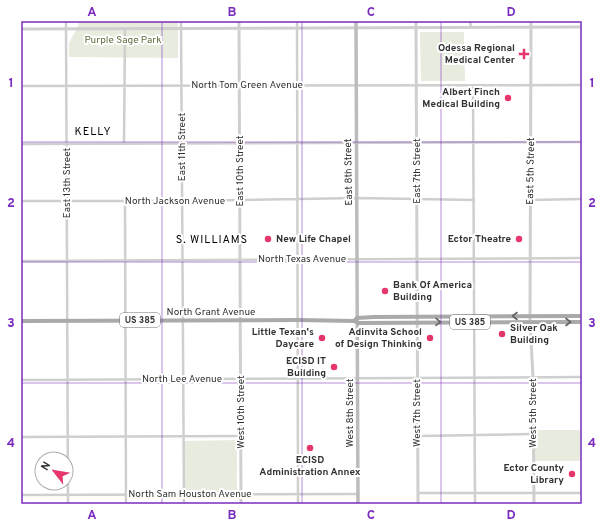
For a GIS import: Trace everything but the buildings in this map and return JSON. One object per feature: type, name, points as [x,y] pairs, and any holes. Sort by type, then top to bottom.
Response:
[{"type":"main road","name":"East 8th Street","points":[[356,21],[358,259],[356,320]]},
{"type":"main road","name":"North Grant Avenue","points":[[21,321],[356,320],[582,316]]},
{"type":"main road","name":"North Grant Avenue","points":[[416,319],[474,322],[582,322]]},
{"type":"main road","name":"West 8th Street","points":[[356,320],[358,378],[358,504]]},
{"type":"street","name":"East 13th Street","points":[[66,21],[68,504]]},
{"type":"street","name":"East 11th Street","points":[[182,21],[184,504]]},
{"type":"street","name":"East 10th Street","points":[[238,21],[240,320]]},
{"type":"street","points":[[297,21],[298,504]]},
{"type":"street","name":"East 7th Street","points":[[416,21],[416,319]]},
{"type":"street","points":[[470,21],[470,27]]},
{"type":"street","name":"East 5th Street","points":[[530,322],[531,21]]},
{"type":"street","points":[[21,29],[582,27]]},
{"type":"street","points":[[124,29],[124,144]]},
{"type":"street","points":[[473,85],[475,504]]},
{"type":"street","points":[[531,85],[582,85]]},
{"type":"street","name":"North Tom Green Avenue","points":[[21,86],[531,85]]},
{"type":"street","points":[[21,144],[582,142]]},
{"type":"street","name":"North Jackson Avenue","points":[[21,201],[298,200],[357,198],[474,200]]},
{"type":"street","points":[[530,200],[582,199]]},
{"type":"street","points":[[125,201],[126,504]]},
{"type":"street","name":"North Texas Avenue","points":[[21,261],[582,258]]},
{"type":"street","name":"West 7th Street","points":[[416,319],[418,504]]},
{"type":"street","name":"West 10th Street","points":[[240,320],[241,504]]},
{"type":"street","name":"West 5th Street","points":[[530,322],[533,377],[534,504]]},
{"type":"street","name":"North Lee Avenue","points":[[21,380],[582,377]]},
{"type":"street","points":[[418,436],[533,434]]},
{"type":"street","points":[[21,437],[241,436]]},
{"type":"street","points":[[418,493],[582,493]]},
{"type":"street","name":"North Sam Houston Avenue","points":[[21,495],[358,494]]},
{"type":"green space","name":"Purple Sage Park","points":[[79,21],[178,21],[178,58],[69,57],[69,43]]},
{"type":"green space","points":[[420,32],[464,32],[465,81],[421,81]]},
{"type":"green space","points":[[535,430],[582,430],[582,461],[535,461]]},
{"type":"green space","points":[[237,440],[237,492],[185,492],[184,441]]},
{"type":"place","name":"Odessa Regional Medical Center","points":[[524,54]]},
{"type":"place","name":"Albert Finch Medical Building","points":[[508,98]]},
{"type":"place","name":"New Life Chapel","points":[[268,239]]},
{"type":"place","name":"Ector Theatre","points":[[519,239]]},
{"type":"place","name":"Bank Of America Building","points":[[385,291]]},
{"type":"place","name":"Silver Oak Building","points":[[502,334]]},
{"type":"place","name":"Little Texan's Daycare","points":[[322,338]]},
{"type":"place","name":"Adinvita School of Design Thinking","points":[[430,338]]},
{"type":"place","name":"ECISD IT Building","points":[[334,367]]},
{"type":"place","name":"ECISD Administration Annex","points":[[310,448]]},
{"type":"place","name":"Ector County Library","points":[[572,474]]},
{"type":"district","name":"KELLY","points":[[93,132]]},
{"type":"district","name":"S. WILLIAMS","points":[[212,240]]}]
